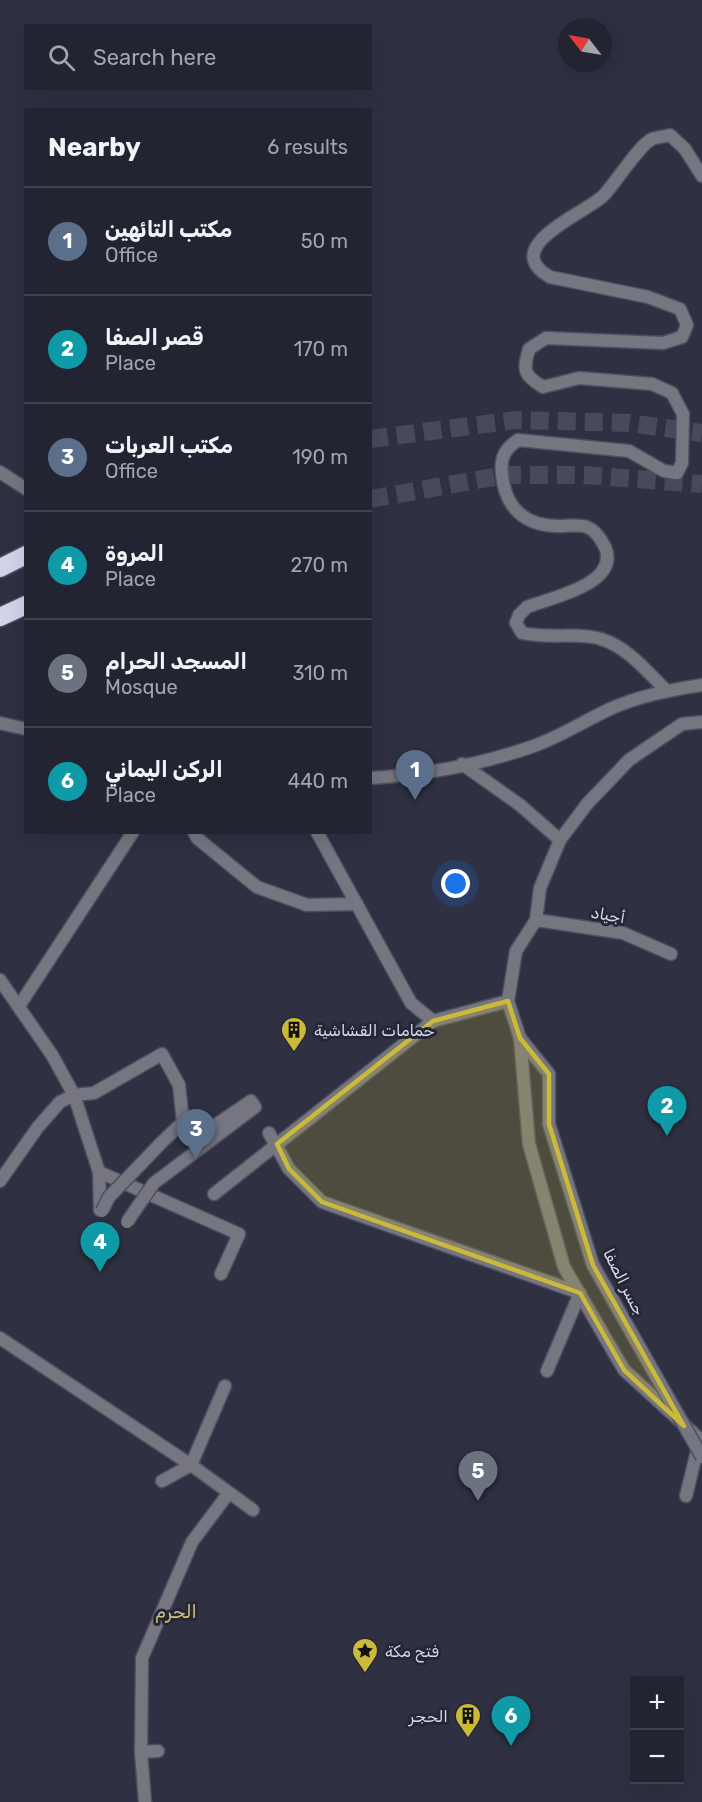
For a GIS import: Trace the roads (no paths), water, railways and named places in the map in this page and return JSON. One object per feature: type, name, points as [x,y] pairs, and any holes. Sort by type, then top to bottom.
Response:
[{"type":"highway","points":[[0,568],[24,556]]},
{"type":"highway","points":[[0,617],[24,606]]},
{"type":"street","points":[[667,691],[635,660],[614,644],[599,638],[538,637],[522,633],[516,623],[519,615],[527,607],[592,584],[604,568],[608,553],[601,538],[586,527],[544,526],[528,521],[516,510],[503,488],[501,462],[506,448],[518,440],[629,451],[664,471],[677,473],[682,463],[683,414],[672,393],[652,384],[579,378],[543,387],[530,379],[524,366],[529,349],[546,338],[663,343],[682,337],[687,325],[680,309],[648,297],[550,277],[542,272],[535,260],[537,246],[553,226],[601,197],[650,140],[670,135],[685,149],[702,176]]},
{"type":"street","points":[[0,472],[24,488]]},
{"type":"street","points":[[372,778],[462,765],[532,747],[612,708],[667,691],[702,685]]},
{"type":"street","points":[[686,1496],[700,1450],[624,1370],[564,1266],[528,1144],[519,1038],[508,1001],[516,951],[536,920],[540,888],[560,840],[586,804],[629,760],[682,724],[702,722]]},
{"type":"street","points":[[0,723],[24,729]]},
{"type":"street","points":[[462,765],[520,805],[560,840]]},
{"type":"street","points":[[19,1006],[132,834]]},
{"type":"street","points":[[195,834],[257,887],[307,905],[357,904]]},
{"type":"street","points":[[318,834],[411,1003],[433,1021]]},
{"type":"street","name":"أجياد","points":[[536,920],[623,933],[671,954]]},
{"type":"street","points":[[0,980],[19,1006],[74,1095],[99,1172],[101,1211],[110,1197],[183,1122]]},
{"type":"street","points":[[214,1194],[433,1021],[508,1001]]},
{"type":"street","name":"جسر الصفا","points":[[519,1038],[549,1074],[549,1124],[593,1265],[700,1450]]},
{"type":"street","points":[[0,1181],[38,1126],[60,1102],[74,1095],[94,1093],[162,1054],[179,1085],[183,1122],[194,1139],[251,1101],[255,1107],[154,1183],[127,1222]]},
{"type":"street","points":[[269,1133],[289,1169],[322,1202],[580,1293]]},
{"type":"street","points":[[99,1172],[239,1234],[221,1274]]},
{"type":"street","points":[[547,1371],[580,1293]]},
{"type":"street","points":[[0,1338],[191,1465],[253,1510]]},
{"type":"street","points":[[162,1481],[191,1465],[225,1386]]},
{"type":"street","points":[[144,1802],[141,1752],[142,1658],[192,1542],[228,1494]]},
{"type":"street","points":[[141,1752],[158,1751]]},
{"type":"tunnel","points":[[372,439],[516,420],[629,423],[702,433]]},
{"type":"tunnel","points":[[372,499],[505,475],[584,475],[702,484]]},
{"type":"place","name":"مكتب التائهين","points":[[415,800]]},
{"type":"place","name":"حمامات القشاشية","points":[[294,1053]]},
{"type":"place","name":"قصر الصفا","points":[[667,1136]]},
{"type":"place","name":"مكتب العربات","points":[[196,1159]]},
{"type":"place","name":"المروة","points":[[100,1272]]},
{"type":"place","name":"المسجد الحرام","points":[[478,1501]]},
{"type":"place","name":"فتح مكة","points":[[365,1674]]},
{"type":"place","name":"الحجر","points":[[468,1739]]},
{"type":"place","name":"الركن اليماني","points":[[511,1746]]},
{"type":"district","name":"الحرم","points":[[176,1612]]}]
